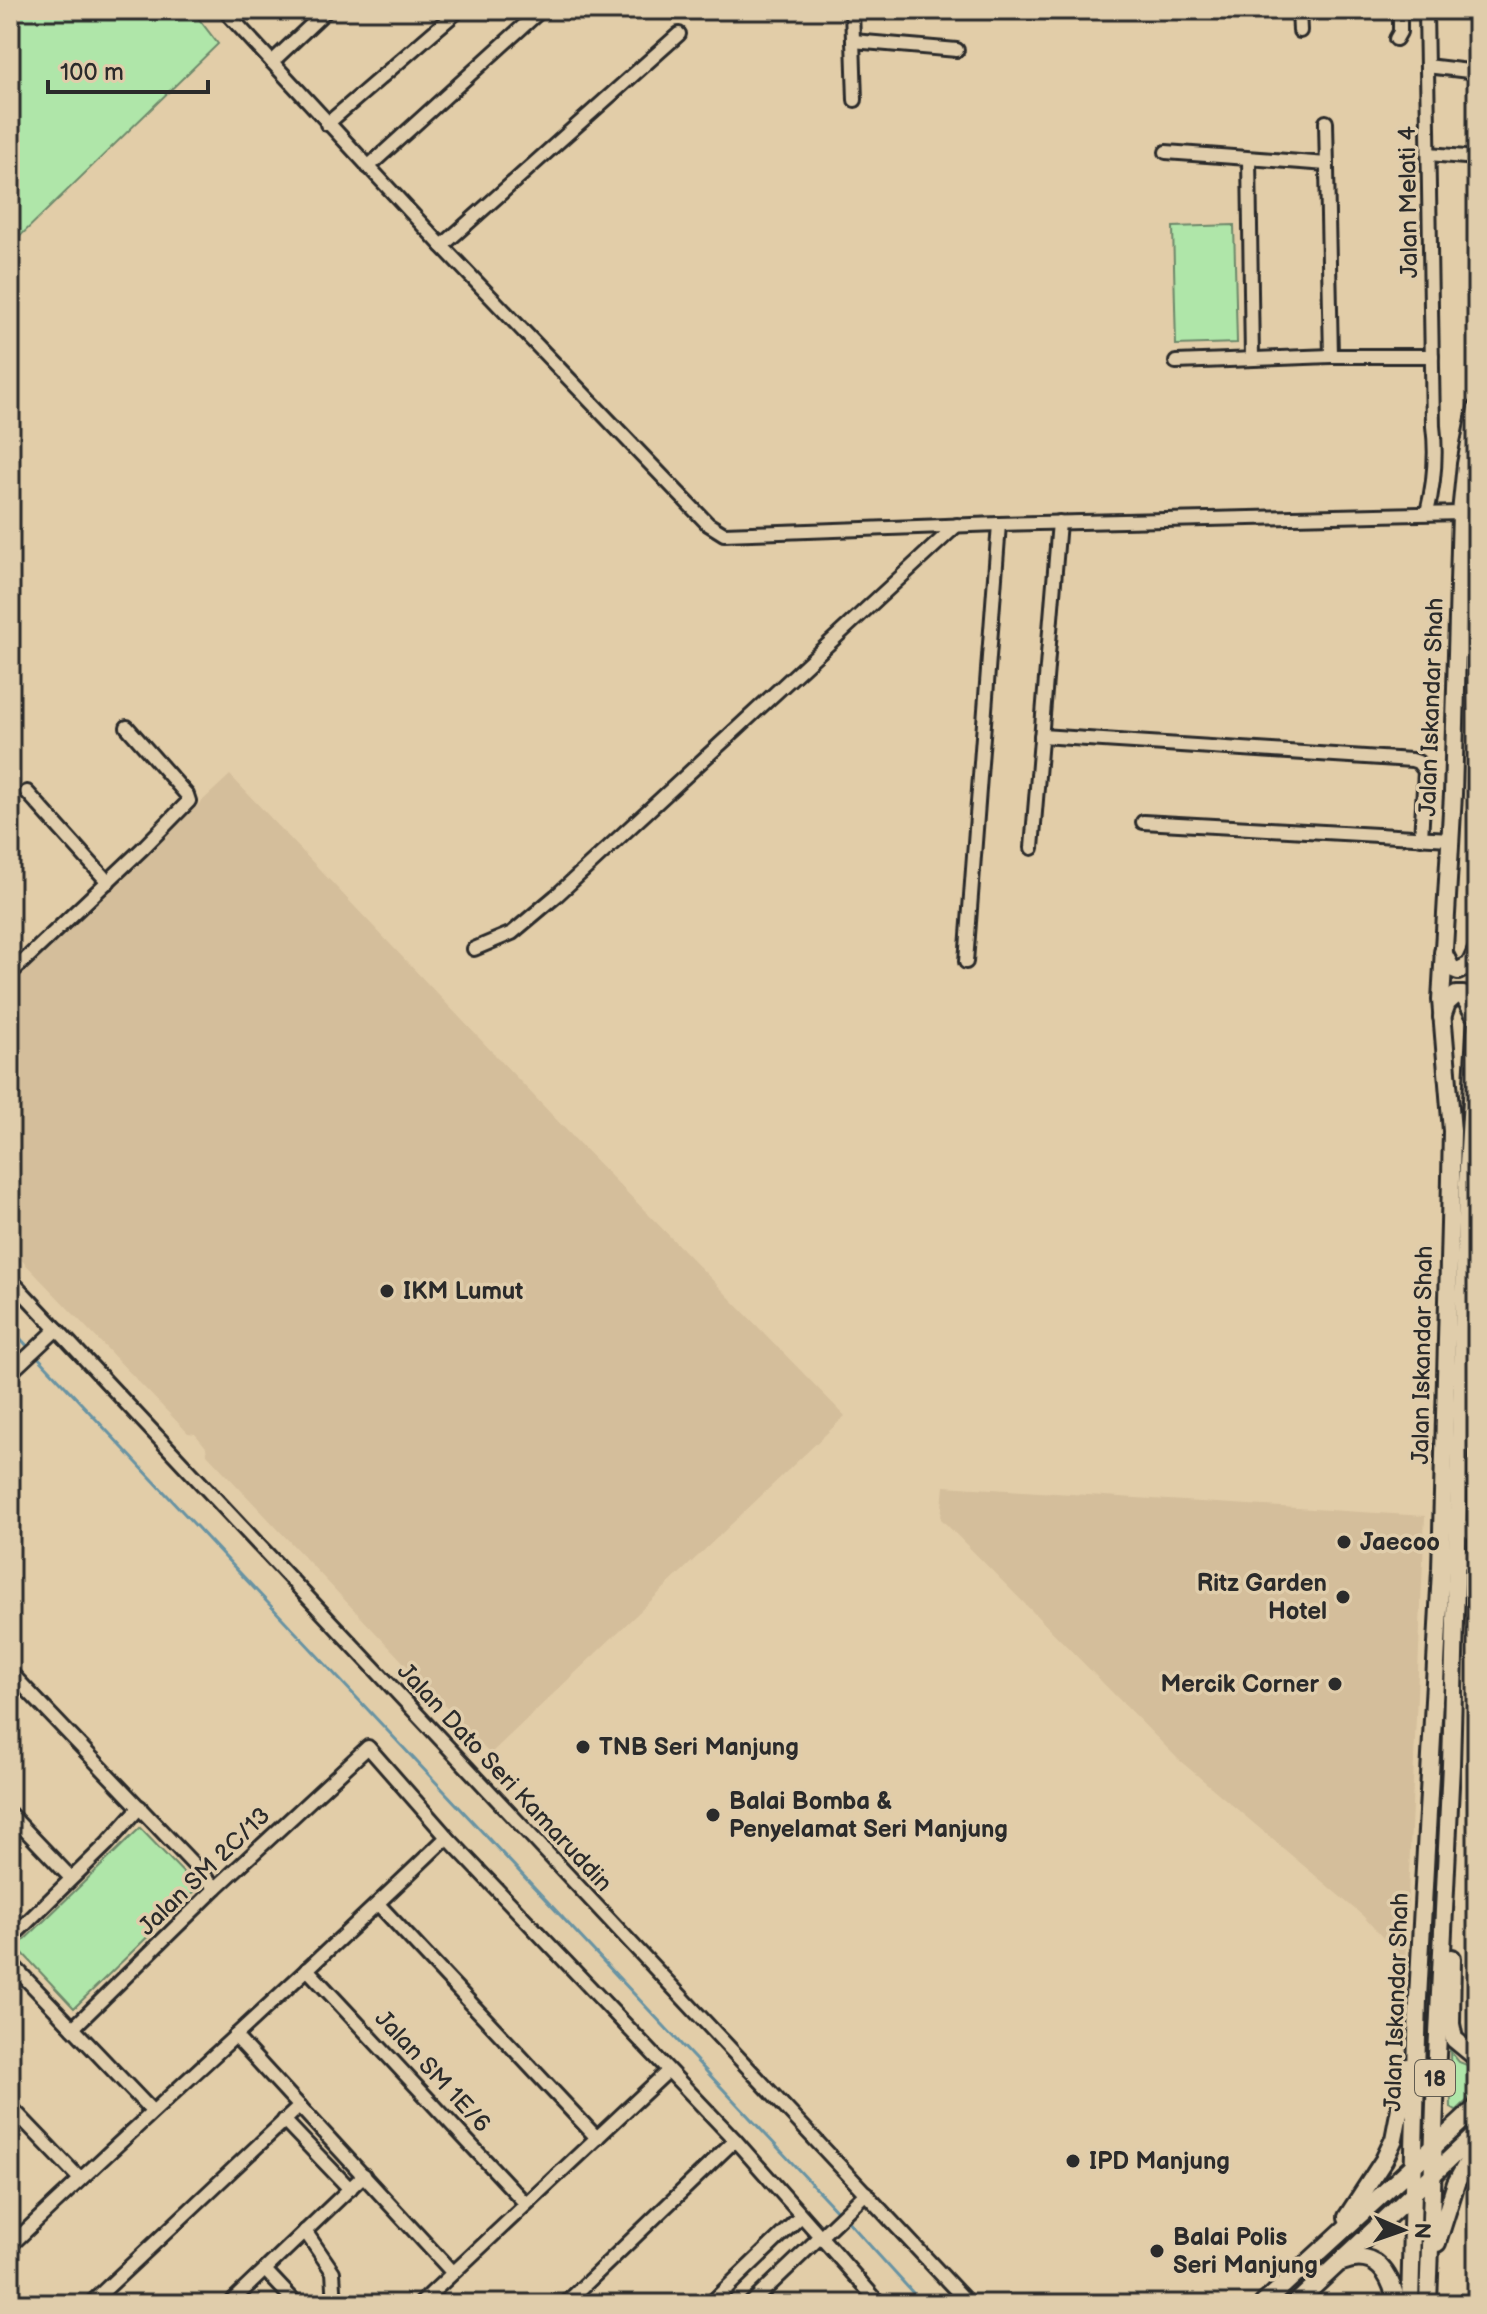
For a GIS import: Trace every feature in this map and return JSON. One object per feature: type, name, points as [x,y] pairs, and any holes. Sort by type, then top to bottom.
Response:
[{"type":"main road","name":"Jalan Iskandar Shah","points":[[1410,2304],[1418,1998],[1441,1585],[1452,1131],[1442,1018],[1443,952],[1461,513],[1466,464],[1477,408]]},
{"type":"main road","points":[[1443,952],[1451,968],[1458,971],[1470,965],[1477,950]]},
{"type":"main road","points":[[1442,1018],[1447,1003],[1456,995],[1463,995],[1477,1017]]},
{"type":"main road","name":"Jalan Iskandar Shah","points":[[1428,2304],[1472,1213],[1477,1017]]},
{"type":"main road","points":[[1446,1868],[1452,1957],[1451,2024],[1454,2039],[1477,2058]]},
{"type":"main road","points":[[1335,2235],[1377,2172],[1394,2139],[1401,2113],[1418,1998]]},
{"type":"main road","points":[[1263,2304],[1477,2107]]},
{"type":"main road","points":[[1295,2304],[1477,2133]]},
{"type":"main road","points":[[1429,2281],[1444,2214],[1456,2183],[1477,2145]]},
{"type":"main road","points":[[1337,2264],[1355,2257],[1377,2264],[1388,2278],[1397,2304]]},
{"type":"street","points":[[224,10],[442,246],[716,531],[724,534],[1059,522],[1461,513]]},
{"type":"street","points":[[272,62],[327,10]]},
{"type":"street","points":[[327,124],[459,10]]},
{"type":"street","points":[[368,167],[541,10]]},
{"type":"street","points":[[852,10],[855,100]]},
{"type":"street","points":[[1299,10],[1300,31]]},
{"type":"street","points":[[1400,10],[1398,36],[1427,34]]},
{"type":"street","name":"Jalan Melati 4","points":[[1426,10],[1435,474],[1427,513]]},
{"type":"street","points":[[442,246],[679,34]]},
{"type":"street","points":[[853,41],[957,50]]},
{"type":"street","points":[[1427,66],[1477,72]]},
{"type":"street","points":[[1326,122],[1331,356]]},
{"type":"street","points":[[1166,152],[1327,164]]},
{"type":"street","points":[[1429,154],[1477,158]]},
{"type":"street","points":[[1249,159],[1252,358]]},
{"type":"street","points":[[1176,362],[1432,356]]},
{"type":"street","points":[[1032,848],[1059,522]]},
{"type":"street","points":[[966,962],[999,524]]},
{"type":"street","points":[[474,949],[512,933],[556,896],[957,525]]},
{"type":"street","points":[[10,974],[187,806],[187,795],[127,727]]},
{"type":"street","points":[[1041,736],[1412,760],[1425,771],[1421,838]]},
{"type":"street","points":[[27,792],[108,882]]},
{"type":"street","points":[[1143,822],[1450,839]]},
{"type":"street","name":"Jalan Dato Seri Kamaruddin","points":[[10,1279],[969,2304]]},
{"type":"street","points":[[10,1373],[57,1329]]},
{"type":"street","points":[[1458,1523],[1477,1537]]},
{"type":"street","points":[[1457,1566],[1477,1549]]},
{"type":"street","points":[[10,1672],[216,1888]]},
{"type":"street","name":"Jalan SM 2C/13","points":[[73,2028],[216,1888],[368,1747],[447,1837]]},
{"type":"street","points":[[10,1939],[107,1844],[140,1807]]},
{"type":"street","points":[[10,1814],[71,1878]]},
{"type":"street","points":[[10,2246],[447,1837],[735,2140],[880,2304]]},
{"type":"street","points":[[378,1904],[597,2138]]},
{"type":"street","points":[[10,1962],[152,2111]]},
{"type":"street","name":"Jalan SM 1E/6","points":[[307,1969],[526,2204]]},
{"type":"street","points":[[235,2036],[452,2272]]},
{"type":"street","points":[[420,2304],[668,2071]]},
{"type":"street","points":[[90,2304],[300,2106]]},
{"type":"street","points":[[11,2109],[80,2179]]},
{"type":"street","points":[[284,2120],[350,2189]]},
{"type":"street","points":[[565,2304],[735,2140]]},
{"type":"street","points":[[229,2304],[364,2175]]},
{"type":"street","points":[[750,2304],[866,2193]]},
{"type":"street","points":[[710,2304],[801,2216]]},
{"type":"street","points":[[305,2231],[333,2272],[335,2304]]},
{"type":"street","points":[[265,2270],[297,2304]]},
{"type":"shaded area","name":"IKM Lumut","points":[[230,775],[570,1134],[845,1416],[490,1754],[207,1454],[206,1447],[195,1434],[188,1433],[10,1248],[10,980]]},
{"type":"shaded area","points":[[944,1486],[1425,1516],[1405,1962],[1363,1916],[1178,1759],[941,1519]]},
{"type":"shaded area","points":[[1477,1627],[1477,2036],[1467,2019]]},
{"type":"green space","points":[[10,10],[192,10],[218,44],[10,246]]},
{"type":"green space","points":[[1234,225],[1237,343],[1176,345],[1173,227]]},
{"type":"green space","points":[[140,1828],[198,1888],[74,2008],[17,1947]]},
{"type":"green space","points":[[1450,2051],[1459,2062],[1477,2069],[1477,2091],[1456,2111],[1451,2108]]},
{"type":"waterway","points":[[10,1327],[30,1349]]},
{"type":"waterway","points":[[35,1354],[839,2213]]},
{"type":"waterway","points":[[845,2218],[923,2304]]},
{"type":"place","name":"IKM Lumut","points":[[387,1291]]},
{"type":"place","name":"Jaecoo","points":[[1344,1542]]},
{"type":"place","name":"Ritz Garden Hotel","points":[[1343,1597]]},
{"type":"place","name":"Mercik Corner","points":[[1335,1684]]},
{"type":"place","name":"TNB Seri Manjung","points":[[583,1747]]},
{"type":"place","name":"Balai Bomba & Penyelamat Seri Manjung","points":[[713,1815]]},
{"type":"place","name":"IPD Manjung","points":[[1073,2161]]},
{"type":"place","name":"Balai Polis Seri Manjung","points":[[1157,2251]]}]
